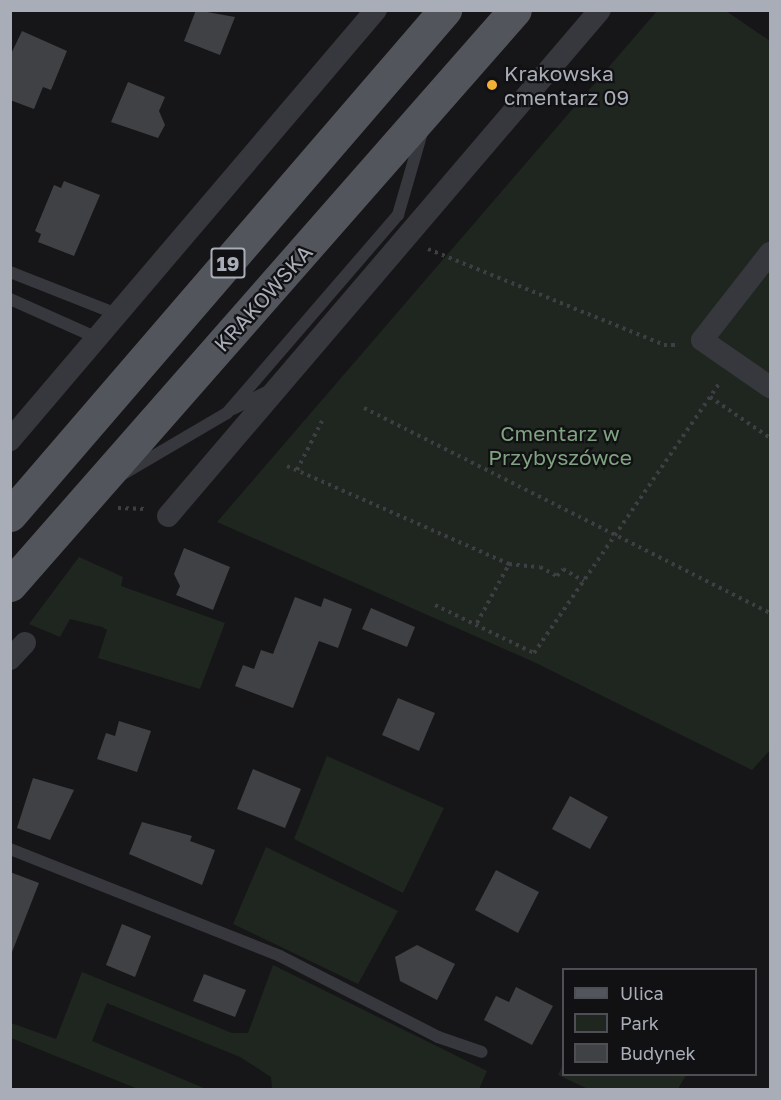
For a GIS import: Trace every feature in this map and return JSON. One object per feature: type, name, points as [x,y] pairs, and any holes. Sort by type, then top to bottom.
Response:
[{"type":"main road","name":"19","points":[[10,515],[445,10]]},
{"type":"main road","name":"KRAKOWSKA","points":[[10,585],[100,503],[430,108],[515,10]]},
{"type":"street","points":[[10,440],[376,10]]},
{"type":"street","points":[[168,516],[600,10]]},
{"type":"street","points":[[771,253],[702,340],[771,387]]},
{"type":"lane","points":[[227,413],[398,215],[430,108]]},
{"type":"lane","points":[[10,272],[118,315]]},
{"type":"lane","points":[[10,299],[97,338]]},
{"type":"lane","points":[[100,503],[227,413],[280,384]]},
{"type":"lane","points":[[10,849],[280,956],[438,1037],[482,1052]]},
{"type":"path","points":[[406,237],[664,345],[702,340]]},
{"type":"path","points":[[435,605],[477,623],[534,653],[733,361]]},
{"type":"path","points":[[710,397],[771,438]]},
{"type":"path","points":[[364,408],[771,613]]},
{"type":"path","points":[[297,470],[322,421]]},
{"type":"path","points":[[287,466],[509,564],[540,567],[557,576],[563,569],[584,581]]},
{"type":"path","points":[[100,503],[135,506],[168,516]]},
{"type":"path","points":[[477,623],[509,564]]},
{"type":"green space","name":"Cmentarz w Przybyszówce","points":[[657,11],[726,11],[770,41],[770,750],[752,770],[536,663],[217,522]]},
{"type":"green space","points":[[79,557],[123,577],[121,586],[225,623],[200,689],[98,658],[107,630],[102,627],[70,619],[60,637],[29,624]]},
{"type":"green space","points":[[327,756],[444,808],[403,893],[294,839]]},
{"type":"green space","points":[[266,847],[398,911],[358,984],[233,924]]},
{"type":"green space","points":[[273,965],[487,1071],[479,1089],[272,1089],[271,1077],[240,1057],[107,1003],[92,1041],[206,1089],[138,1089],[11,1038],[11,1023],[56,1039],[82,972],[232,1033],[248,1033]]},
{"type":"green space","points":[[562,1066],[562,1076],[685,1076],[678,1089],[588,1089],[558,1075]]},
{"type":"building","points":[[196,10],[235,17],[220,55],[184,41]]},
{"type":"building","points":[[22,31],[67,51],[51,90],[43,87],[34,109],[10,100],[10,56]]},
{"type":"building","points":[[128,82],[165,97],[159,111],[165,125],[158,138],[111,122]]},
{"type":"building","points":[[64,181],[100,195],[74,256],[38,242],[41,234],[35,231],[54,185],[61,188]]},
{"type":"building","points":[[184,548],[230,567],[213,610],[176,595],[180,586],[174,574]]},
{"type":"building","points":[[295,597],[321,607],[324,598],[352,609],[338,648],[319,641],[293,708],[235,686],[243,665],[254,669],[261,650],[273,654]]},
{"type":"building","points":[[371,608],[415,627],[407,647],[362,629]]},
{"type":"building","points":[[398,698],[435,713],[419,751],[382,735]]},
{"type":"building","points":[[119,721],[151,731],[137,772],[97,759],[106,733],[115,736]]},
{"type":"building","points":[[253,769],[301,789],[285,828],[237,809]]},
{"type":"building","points":[[33,778],[74,790],[50,840],[17,828]]},
{"type":"building","points":[[570,796],[608,817],[590,849],[552,829]]},
{"type":"building","points":[[142,822],[192,836],[190,841],[215,850],[202,885],[129,854]]},
{"type":"building","points":[[496,870],[539,892],[518,933],[475,910]]},
{"type":"building","points":[[10,872],[39,883],[12,952],[10,951]]},
{"type":"building","points":[[122,924],[151,936],[135,977],[106,965]]},
{"type":"building","points":[[417,945],[455,964],[437,1000],[400,981],[395,957]]},
{"type":"building","points":[[204,974],[246,990],[235,1017],[193,1001]]},
{"type":"building","points":[[516,987],[553,1006],[532,1045],[484,1020],[496,996],[509,1002]]},
{"type":"place","name":"Krakowska cmentarz 09","points":[[492,85]]}]
